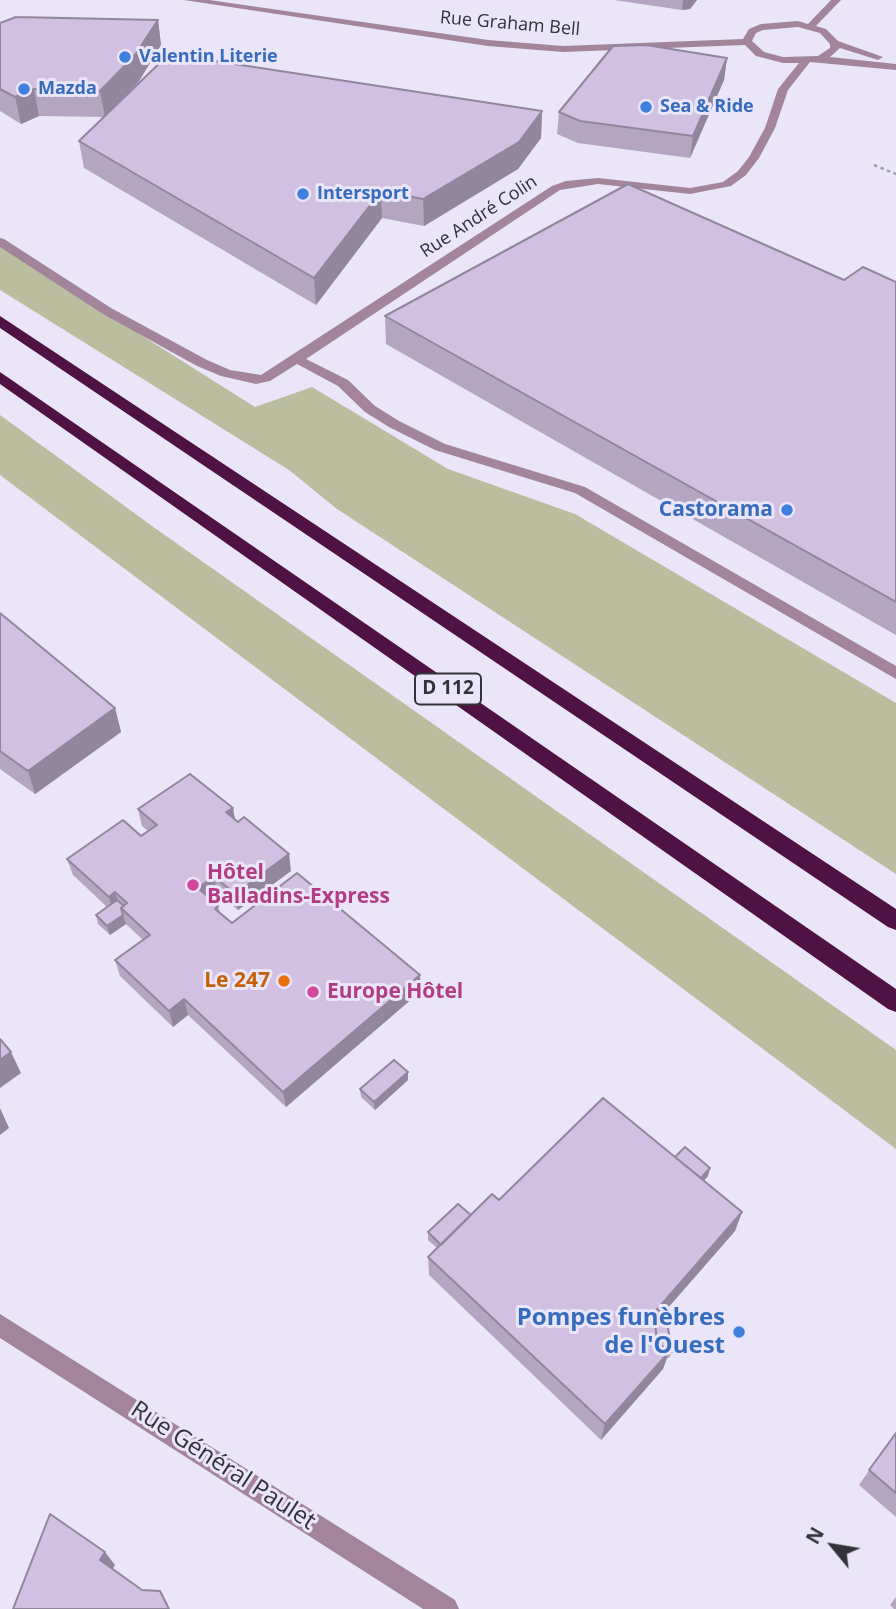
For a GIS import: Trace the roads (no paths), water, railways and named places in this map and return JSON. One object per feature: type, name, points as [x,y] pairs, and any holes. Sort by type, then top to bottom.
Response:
[{"type":"highway","name":"D 112","points":[[0,321],[896,921]]},
{"type":"highway","name":"D 112","points":[[0,377],[896,1002]]},
{"type":"street","name":"Rue Graham Bell","points":[[189,0],[488,43],[563,49],[747,42]]},
{"type":"street","points":[[810,27],[836,0]]},
{"type":"street","points":[[771,24],[810,27],[822,31],[835,43],[896,65],[820,59],[806,61],[778,73],[747,42],[752,31],[771,24]]},
{"type":"street","points":[[820,59],[835,49],[835,43]]},
{"type":"street","name":"Rue André Colin","points":[[0,242],[107,311],[202,363],[226,373],[256,380],[297,359],[556,188],[598,181],[690,191],[727,184],[742,173],[754,158],[769,128],[778,73],[806,61]]},
{"type":"street","points":[[297,359],[343,383],[370,409],[440,447],[580,490],[896,673]]},
{"type":"street","name":"Rue Général Paulet","points":[[0,1325],[446,1609]]},
{"type":"place","name":"Valentin Literie","points":[[125,57]]},
{"type":"place","name":"Mazda","points":[[24,89]]},
{"type":"place","name":"Sea & Ride","points":[[646,107]]},
{"type":"place","name":"Intersport","points":[[303,194]]},
{"type":"place","name":"Castorama","points":[[787,510]]},
{"type":"place","name":"Hôtel Balladins-Express","points":[[193,885]]},
{"type":"place","name":"Le 247","points":[[284,981]]},
{"type":"place","name":"Europe Hôtel","points":[[313,992]]},
{"type":"place","name":"Pompes funèbres de l'Ouest","points":[[739,1332]]}]
